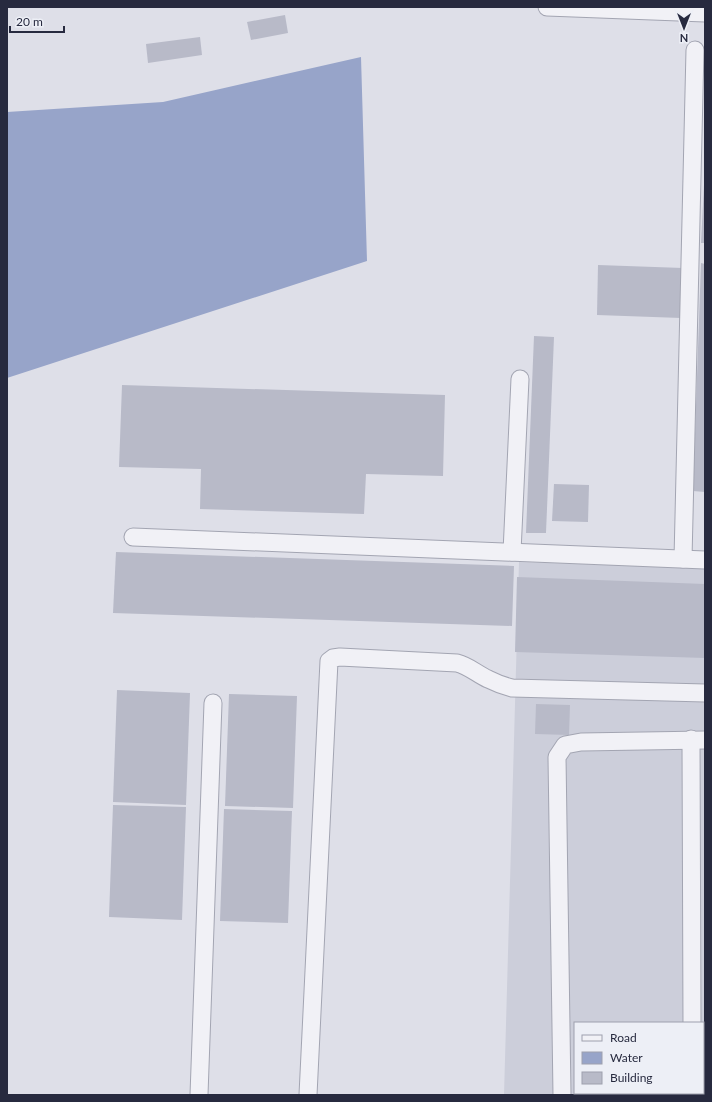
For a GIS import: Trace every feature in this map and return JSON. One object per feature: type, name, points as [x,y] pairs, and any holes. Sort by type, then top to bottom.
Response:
[{"type":"lane","points":[[547,7],[705,13]]},
{"type":"lane","points":[[683,559],[695,50]]},
{"type":"lane","points":[[512,552],[520,380]]},
{"type":"lane","points":[[133,537],[705,560]]},
{"type":"lane","points":[[308,1095],[329,661],[333,658],[340,657],[457,663],[466,666],[503,686],[512,688],[705,693]]},
{"type":"lane","points":[[199,1095],[213,703]]},
{"type":"lane","points":[[562,1095],[558,757],[565,745],[581,742],[698,740],[692,1022]]},
{"type":"shaded area","points":[[519,562],[705,568],[705,1095],[504,1095]]},
{"type":"water","points":[[361,57],[367,261],[7,378],[7,112],[163,102]]},
{"type":"building","points":[[285,15],[288,33],[251,40],[247,22]]},
{"type":"building","points":[[200,37],[202,55],[148,63],[146,44]]},
{"type":"building","points":[[704,185],[705,243],[701,243]]},
{"type":"building","points":[[701,263],[705,264],[705,492],[693,491]]},
{"type":"building","points":[[598,265],[683,268],[681,318],[597,315]]},
{"type":"building","points":[[534,336],[554,337],[546,533],[526,533]]},
{"type":"building","points":[[122,385],[445,395],[443,476],[366,474],[364,514],[200,509],[201,469],[119,467]]},
{"type":"building","points":[[554,484],[589,485],[588,522],[552,521]]},
{"type":"building","points":[[116,552],[514,566],[512,626],[113,613]]},
{"type":"building","points":[[517,577],[705,584],[705,658],[515,652]]},
{"type":"building","points":[[117,690],[190,693],[186,805],[113,802]]},
{"type":"building","points":[[229,694],[297,696],[293,808],[225,806]]},
{"type":"building","points":[[536,704],[570,705],[569,735],[535,734]]},
{"type":"building","points":[[113,805],[186,807],[182,920],[109,917]]},
{"type":"building","points":[[224,809],[292,811],[288,923],[220,921]]}]
